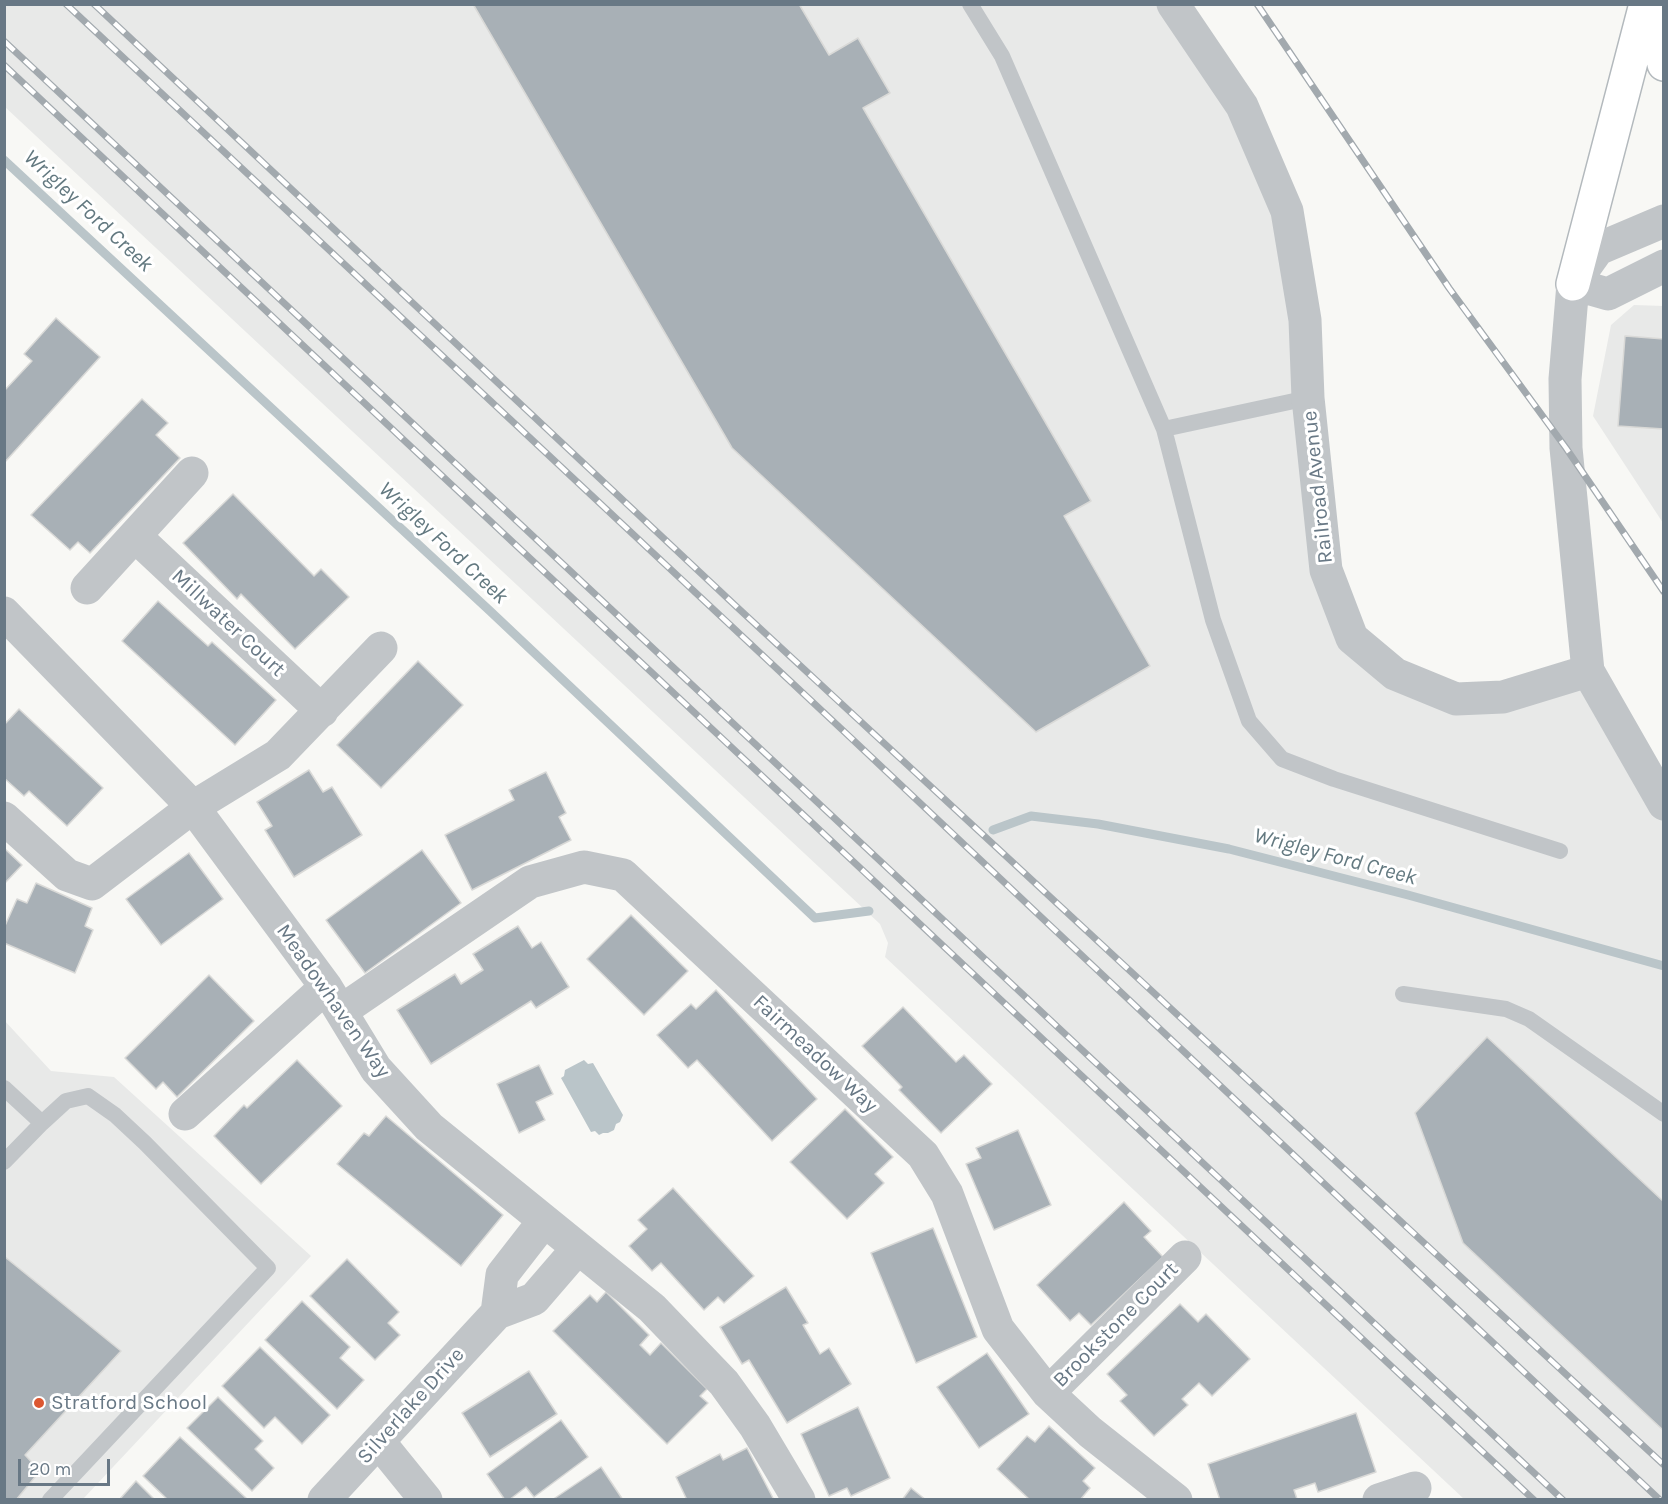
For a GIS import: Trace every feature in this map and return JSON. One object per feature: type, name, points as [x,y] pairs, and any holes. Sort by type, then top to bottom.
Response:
[{"type":"main road","points":[[1574,284],[1646,4]]},
{"type":"main road","points":[[1652,4],[1664,64]]},
{"type":"street","name":"Railroad Avenue","points":[[1173,4],[1242,106],[1287,211],[1305,320],[1308,398],[1326,570],[1352,638],[1395,674],[1456,699],[1503,697],[1588,671]]},
{"type":"street","points":[[1664,220],[1598,249],[1574,284],[1565,379],[1566,448],[1588,671],[1664,804]]},
{"type":"street","points":[[1574,284],[1608,294],[1664,266]]},
{"type":"street","points":[[87,588],[192,473]]},
{"type":"street","name":"Millwater Court","points":[[135,536],[322,711]]},
{"type":"street","name":"Meadowhaven Way","points":[[4,613],[193,807],[334,999],[376,1069],[429,1127],[652,1308],[724,1383],[755,1426],[799,1500]]},
{"type":"street","points":[[4,818],[67,875],[92,884],[193,807],[278,755],[381,648]]},
{"type":"street","name":"Fairmeadow Way","points":[[185,1114],[334,999],[530,882],[584,867],[623,875],[923,1155],[947,1194],[998,1329],[1048,1393],[1090,1432],[1176,1500]]},
{"type":"street","points":[[497,1313],[502,1275],[544,1221]]},
{"type":"street","name":"Silverlake Drive","points":[[324,1500],[497,1313],[534,1299],[578,1248]]},
{"type":"street","name":"Brookstone Court","points":[[1048,1393],[1185,1257]]},
{"type":"street","points":[[379,1442],[426,1500]]},
{"type":"street","points":[[1379,1500],[1416,1488]]},
{"type":"lane","points":[[970,4],[1002,56],[1164,429],[1213,620],[1249,722],[1282,759],[1560,851]]},
{"type":"lane","points":[[1164,429],[1308,398]]},
{"type":"lane","points":[[1403,994],[1506,1009],[1529,1019],[1664,1114]]},
{"type":"lane","points":[[4,1088],[42,1123]]},
{"type":"lane","points":[[4,1162],[66,1101],[88,1096],[146,1143],[268,1268],[51,1500]]},
{"type":"shaded area","points":[[4,5],[1171,5],[1287,211],[1352,638],[1456,699],[1588,671],[1663,804],[1663,1499],[1464,1499],[885,957],[888,943],[880,924],[5,107]]},
{"type":"shaded area","points":[[1634,305],[1664,306],[1663,523],[1593,416],[1611,325]]},
{"type":"shaded area","points":[[4,1020],[51,1071],[114,1077],[311,1256],[83,1499],[5,1499]]},
{"type":"shaded area","points":[[584,1060],[588,1064],[593,1063],[623,1115],[614,1130],[608,1133],[599,1135],[595,1131],[591,1132],[561,1078],[565,1070]]},
{"type":"building","points":[[473,4],[799,4],[829,55],[858,38],[890,93],[863,108],[1091,501],[1064,516],[1150,666],[1036,732],[732,448]]},
{"type":"building","points":[[56,318],[100,357],[4,463],[4,391],[32,361],[24,354]]},
{"type":"building","points":[[1625,336],[1664,339],[1664,429],[1618,426]]},
{"type":"building","points":[[142,399],[168,423],[156,435],[180,458],[90,553],[78,542],[70,550],[31,515]]},
{"type":"building","points":[[233,494],[314,576],[321,569],[349,597],[295,649],[241,594],[237,599],[183,543]]},
{"type":"building","points":[[158,601],[208,646],[212,642],[276,700],[235,745],[122,641]]},
{"type":"building","points":[[418,661],[463,705],[381,788],[337,745]]},
{"type":"building","points":[[19,709],[103,788],[67,826],[29,791],[24,796],[4,778],[4,725]]},
{"type":"building","points":[[309,770],[323,792],[332,787],[362,835],[294,877],[265,830],[272,826],[257,802]]},
{"type":"building","points":[[546,772],[566,813],[559,817],[571,840],[472,890],[445,835],[514,800],[509,790]]},
{"type":"building","points":[[4,848],[22,865],[4,884]]},
{"type":"building","points":[[422,850],[461,903],[365,973],[326,920]]},
{"type":"building","points":[[189,853],[223,899],[161,945],[126,899]]},
{"type":"building","points":[[36,883],[92,908],[85,926],[93,930],[75,973],[4,943],[4,928],[17,899],[27,903]]},
{"type":"building","points":[[631,915],[688,971],[644,1015],[587,959]]},
{"type":"building","points":[[518,926],[532,948],[541,942],[569,987],[536,1008],[531,1001],[431,1064],[397,1010],[455,974],[461,984],[483,970],[473,954]]},
{"type":"building","points":[[209,975],[254,1021],[177,1097],[163,1082],[156,1089],[125,1058]]},
{"type":"building","points":[[716,990],[817,1099],[772,1141],[697,1060],[688,1068],[657,1035],[691,1004],[696,1009]]},
{"type":"building","points":[[903,1007],[956,1062],[964,1055],[992,1084],[941,1133],[899,1090],[902,1087],[862,1046]]},
{"type":"building","points":[[1487,1037],[1664,1202],[1664,1431],[1463,1243],[1415,1113]]},
{"type":"building","points":[[297,1060],[342,1106],[261,1184],[214,1136],[244,1105],[247,1108]]},
{"type":"building","points":[[539,1065],[553,1094],[536,1102],[545,1120],[519,1133],[497,1084]]},
{"type":"building","points":[[845,1109],[893,1157],[875,1174],[884,1183],[847,1219],[790,1162]]},
{"type":"building","points":[[386,1116],[503,1215],[461,1266],[337,1164],[364,1133],[369,1136]]},
{"type":"building","points":[[1018,1130],[1051,1205],[994,1230],[966,1164],[981,1158],[976,1148]]},
{"type":"building","points":[[673,1188],[754,1276],[724,1303],[718,1297],[704,1310],[661,1263],[652,1271],[629,1246],[647,1229],[638,1220]]},
{"type":"building","points":[[1124,1202],[1151,1231],[1144,1237],[1163,1257],[1091,1325],[1079,1313],[1070,1321],[1037,1285]]},
{"type":"building","points":[[933,1228],[977,1337],[916,1363],[871,1253]]},
{"type":"building","name":"Stratford School","points":[[4,1257],[121,1351],[25,1455],[40,1471],[16,1500],[4,1500]]},
{"type":"building","points":[[347,1259],[399,1312],[388,1323],[400,1335],[375,1360],[310,1296]]},
{"type":"building","points":[[786,1287],[808,1323],[803,1325],[820,1354],[829,1348],[851,1384],[787,1423],[749,1360],[742,1364],[720,1327]]},
{"type":"building","points":[[606,1292],[649,1335],[640,1345],[650,1355],[661,1343],[707,1389],[700,1396],[708,1403],[667,1444],[553,1331],[590,1295],[597,1302]]},
{"type":"building","points":[[302,1301],[350,1347],[340,1358],[364,1380],[337,1409],[265,1340]]},
{"type":"building","points":[[1180,1304],[1198,1322],[1206,1314],[1250,1359],[1212,1396],[1199,1383],[1182,1399],[1188,1405],[1154,1436],[1120,1401],[1127,1395],[1107,1374]]},
{"type":"building","points":[[260,1347],[330,1415],[302,1444],[275,1417],[264,1428],[222,1386]]},
{"type":"building","points":[[987,1353],[1029,1414],[979,1448],[937,1387]]},
{"type":"building","points":[[529,1371],[557,1414],[490,1457],[462,1413]]},
{"type":"building","points":[[218,1397],[263,1441],[255,1449],[274,1468],[252,1491],[187,1428]]},
{"type":"building","points":[[858,1407],[890,1478],[851,1496],[847,1488],[829,1496],[801,1434]]},
{"type":"building","points":[[1356,1413],[1376,1472],[1318,1492],[1315,1483],[1294,1490],[1297,1499],[1294,1500],[1220,1500],[1208,1464]]},
{"type":"building","points":[[561,1420],[588,1457],[534,1497],[526,1487],[509,1500],[505,1500],[487,1474]]},
{"type":"building","points":[[1049,1426],[1095,1468],[1083,1481],[1090,1488],[1080,1500],[1030,1500],[997,1469],[1027,1436],[1035,1442]]},
{"type":"building","points":[[180,1437],[247,1499],[168,1500],[143,1476]]},
{"type":"building","points":[[747,1448],[774,1500],[687,1500],[676,1477],[720,1454],[723,1460]]},
{"type":"building","points":[[601,1467],[623,1500],[552,1500]]},
{"type":"building","points":[[136,1481],[155,1500],[119,1500]]},
{"type":"building","points":[[911,1488],[926,1500],[902,1500]]},
{"type":"waterway","name":"Wrigley Ford Creek","points":[[4,160],[490,611],[815,918],[869,911]]},
{"type":"waterway","name":"Wrigley Ford Creek","points":[[993,830],[1031,816],[1098,824],[1229,849],[1408,895],[1664,966]]},
{"type":"railway","points":[[66,4],[851,738],[1660,1500]]},
{"type":"railway","points":[[94,4],[739,609],[1664,1465]]},
{"type":"railway","points":[[1257,4],[1449,288],[1566,448],[1664,592]]},
{"type":"railway","points":[[4,41],[1563,1500]]},
{"type":"railway","points":[[4,65],[1534,1500]]},
{"type":"place","name":"Stratford School","points":[[39,1403]]}]
